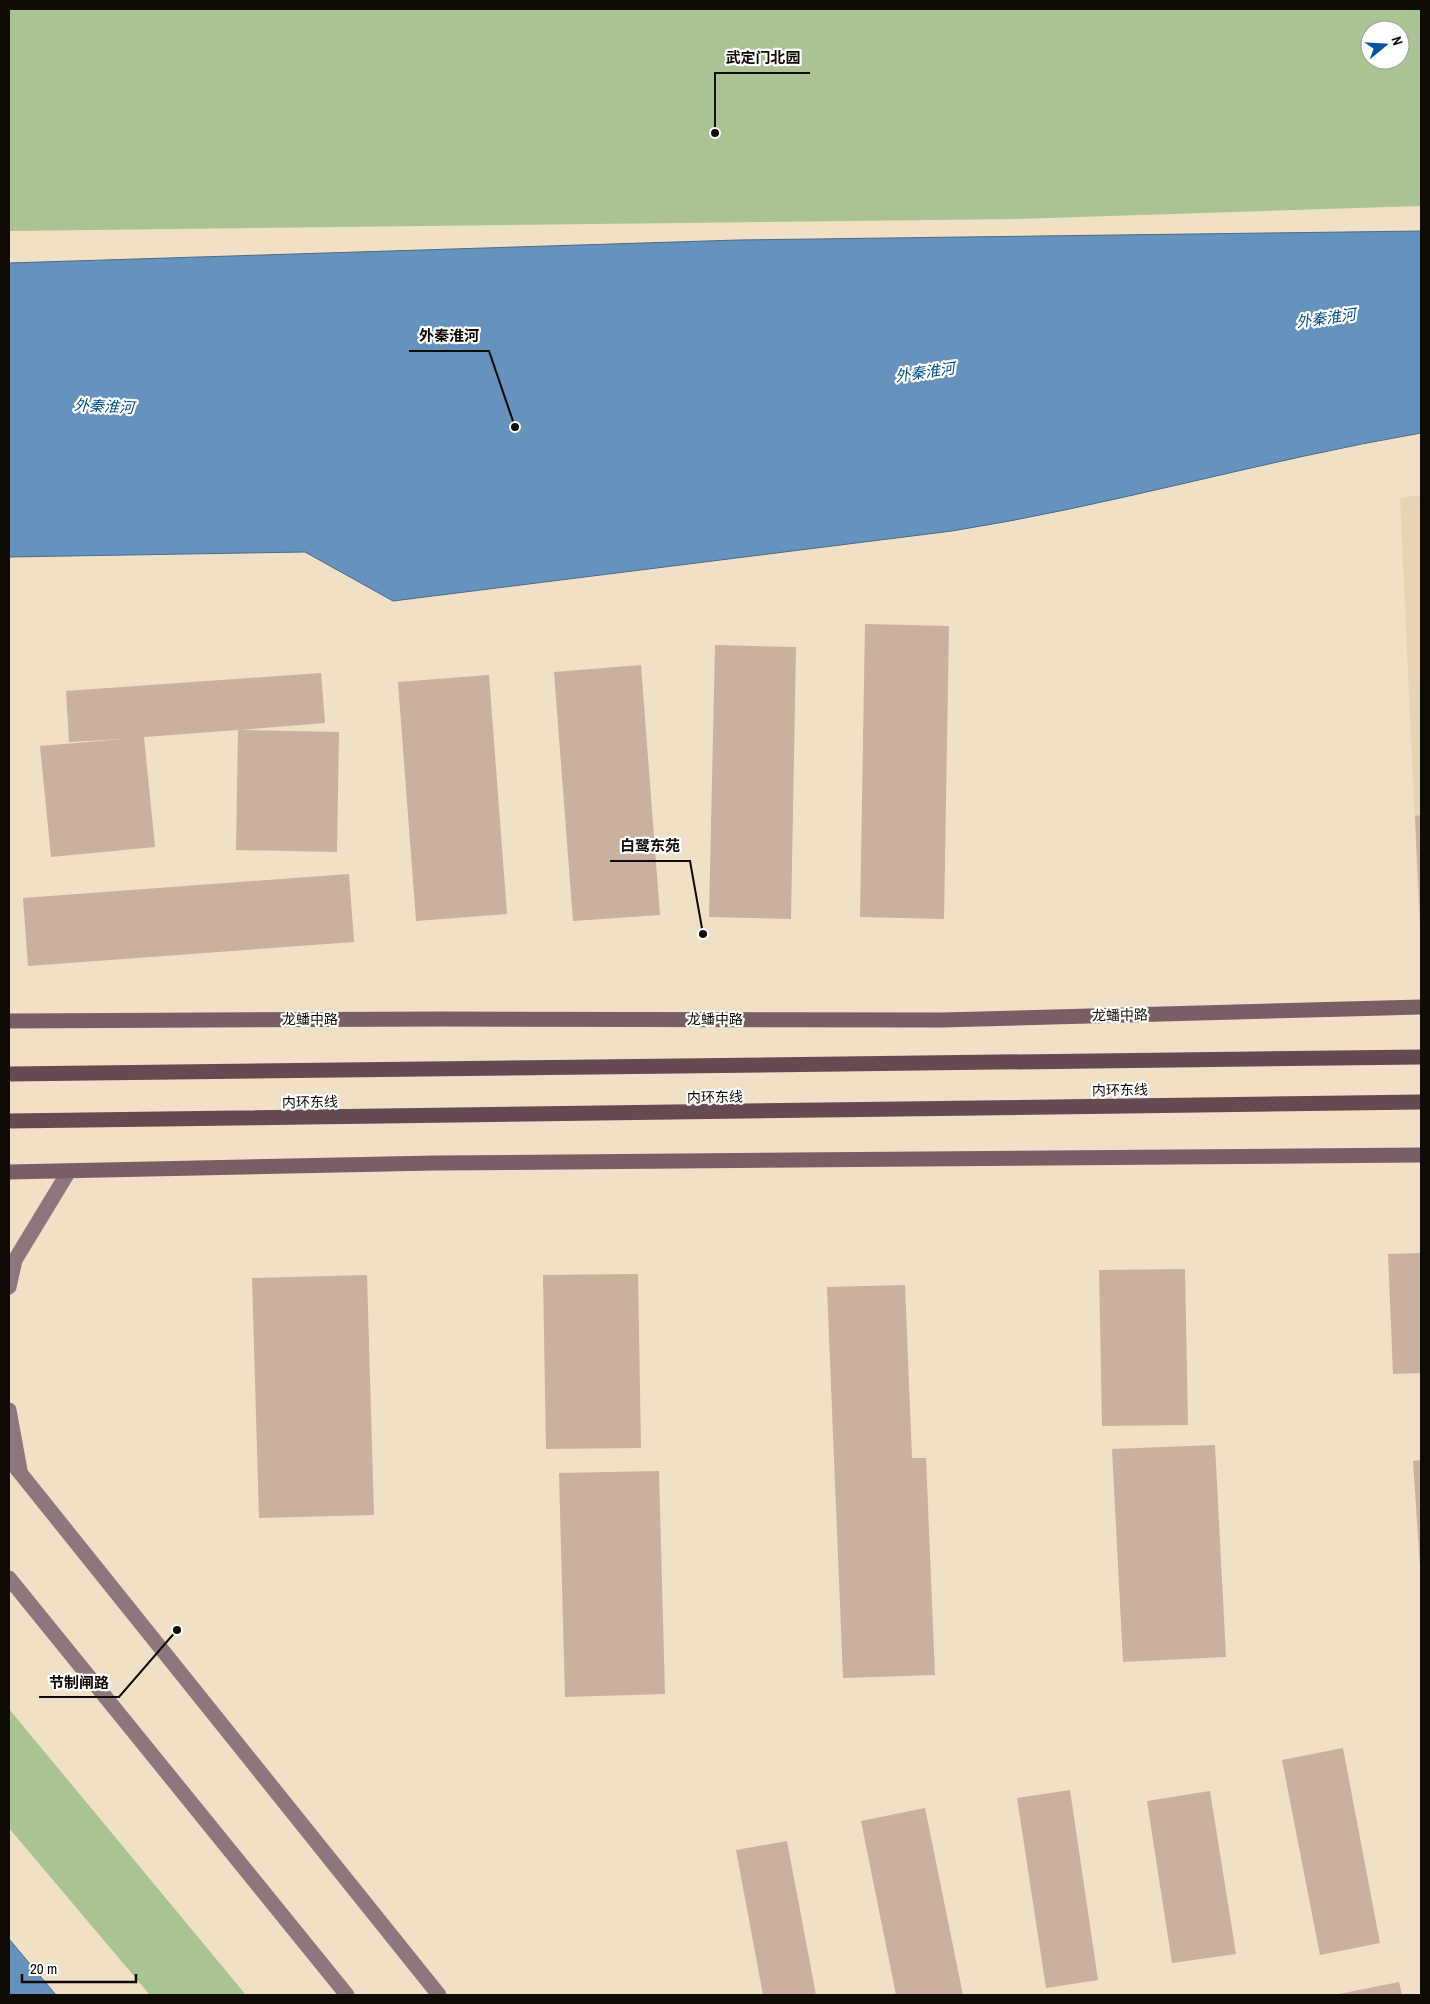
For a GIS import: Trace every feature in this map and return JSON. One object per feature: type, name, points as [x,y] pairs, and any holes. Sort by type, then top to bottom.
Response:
[{"type":"highway","points":[[9,1074],[1421,1057]]},
{"type":"highway","name":"内环东线","points":[[9,1121],[1421,1102]]},
{"type":"main road","name":"龙蟠中路","points":[[9,1021],[443,1018],[942,1020],[1421,1007]]},
{"type":"main road","points":[[9,1172],[455,1163],[1421,1155]]},
{"type":"main road","points":[[9,1287],[15,1260],[69,1172]]},
{"type":"main road","points":[[9,1410],[20,1472]]},
{"type":"main road","points":[[9,1459],[439,1995]]},
{"type":"main road","points":[[9,1578],[347,1995]]},
{"type":"shaded area","points":[[1421,495],[1421,935],[1420,936],[1400,498]]},
{"type":"green space","points":[[9,9],[1421,9],[1421,206],[1018,219],[9,231]]},
{"type":"green space","points":[[9,1709],[246,1995],[150,1995],[9,1828]]},
{"type":"water","points":[[1421,231],[1421,433],[1304,456],[1070,509],[952,531],[393,601],[305,552],[9,557],[9,263],[738,240]]},
{"type":"water","points":[[9,1939],[56,1995],[9,1995]]},
{"type":"building","points":[[865,624],[949,626],[944,919],[860,917]]},
{"type":"building","points":[[715,645],[796,647],[791,919],[709,917]]},
{"type":"building","points":[[641,665],[660,915],[573,921],[554,672]]},
{"type":"building","points":[[321,673],[325,723],[240,730],[339,732],[337,852],[236,850],[238,730],[144,737],[155,847],[51,857],[40,746],[123,739],[69,742],[66,691]]},
{"type":"building","points":[[489,675],[507,914],[416,921],[398,682]]},
{"type":"building","points":[[1421,815],[1421,919],[1420,919],[1415,816]]},
{"type":"building","points":[[349,874],[354,942],[28,966],[23,898]]},
{"type":"building","points":[[1421,1253],[1421,1373],[1393,1374],[1388,1254]]},
{"type":"building","points":[[1185,1269],[1188,1425],[1102,1426],[1099,1270]]},
{"type":"building","points":[[638,1274],[641,1448],[546,1449],[543,1275]]},
{"type":"building","points":[[367,1275],[374,1515],[259,1518],[252,1278]]},
{"type":"building","points":[[905,1285],[912,1458],[926,1458],[935,1675],[843,1678],[827,1287]]},
{"type":"building","points":[[1215,1445],[1226,1657],[1123,1662],[1112,1449]]},
{"type":"building","points":[[1421,1460],[1421,1567],[1420,1567],[1413,1461]]},
{"type":"building","points":[[659,1471],[665,1694],[565,1697],[559,1473]]},
{"type":"building","points":[[1343,1748],[1380,1943],[1320,1955],[1282,1760]]},
{"type":"building","points":[[1070,1790],[1098,1980],[1046,1988],[1017,1798]]},
{"type":"building","points":[[1210,1791],[1236,1954],[1172,1963],[1147,1801]]},
{"type":"building","points":[[925,1808],[963,1995],[896,1995],[861,1821]]},
{"type":"building","points":[[787,1841],[816,1995],[763,1995],[736,1850]]},
{"type":"building","points":[[1399,1982],[1402,1995],[1339,1995],[1339,1994]]},
{"type":"place","name":"武定门北园","points":[[715,133]]},
{"type":"place","name":"外秦淮河","points":[[515,427]]},
{"type":"place","name":"白鹭东苑","points":[[703,934]]},
{"type":"place","name":"节制闸路","points":[[177,1630]]}]
